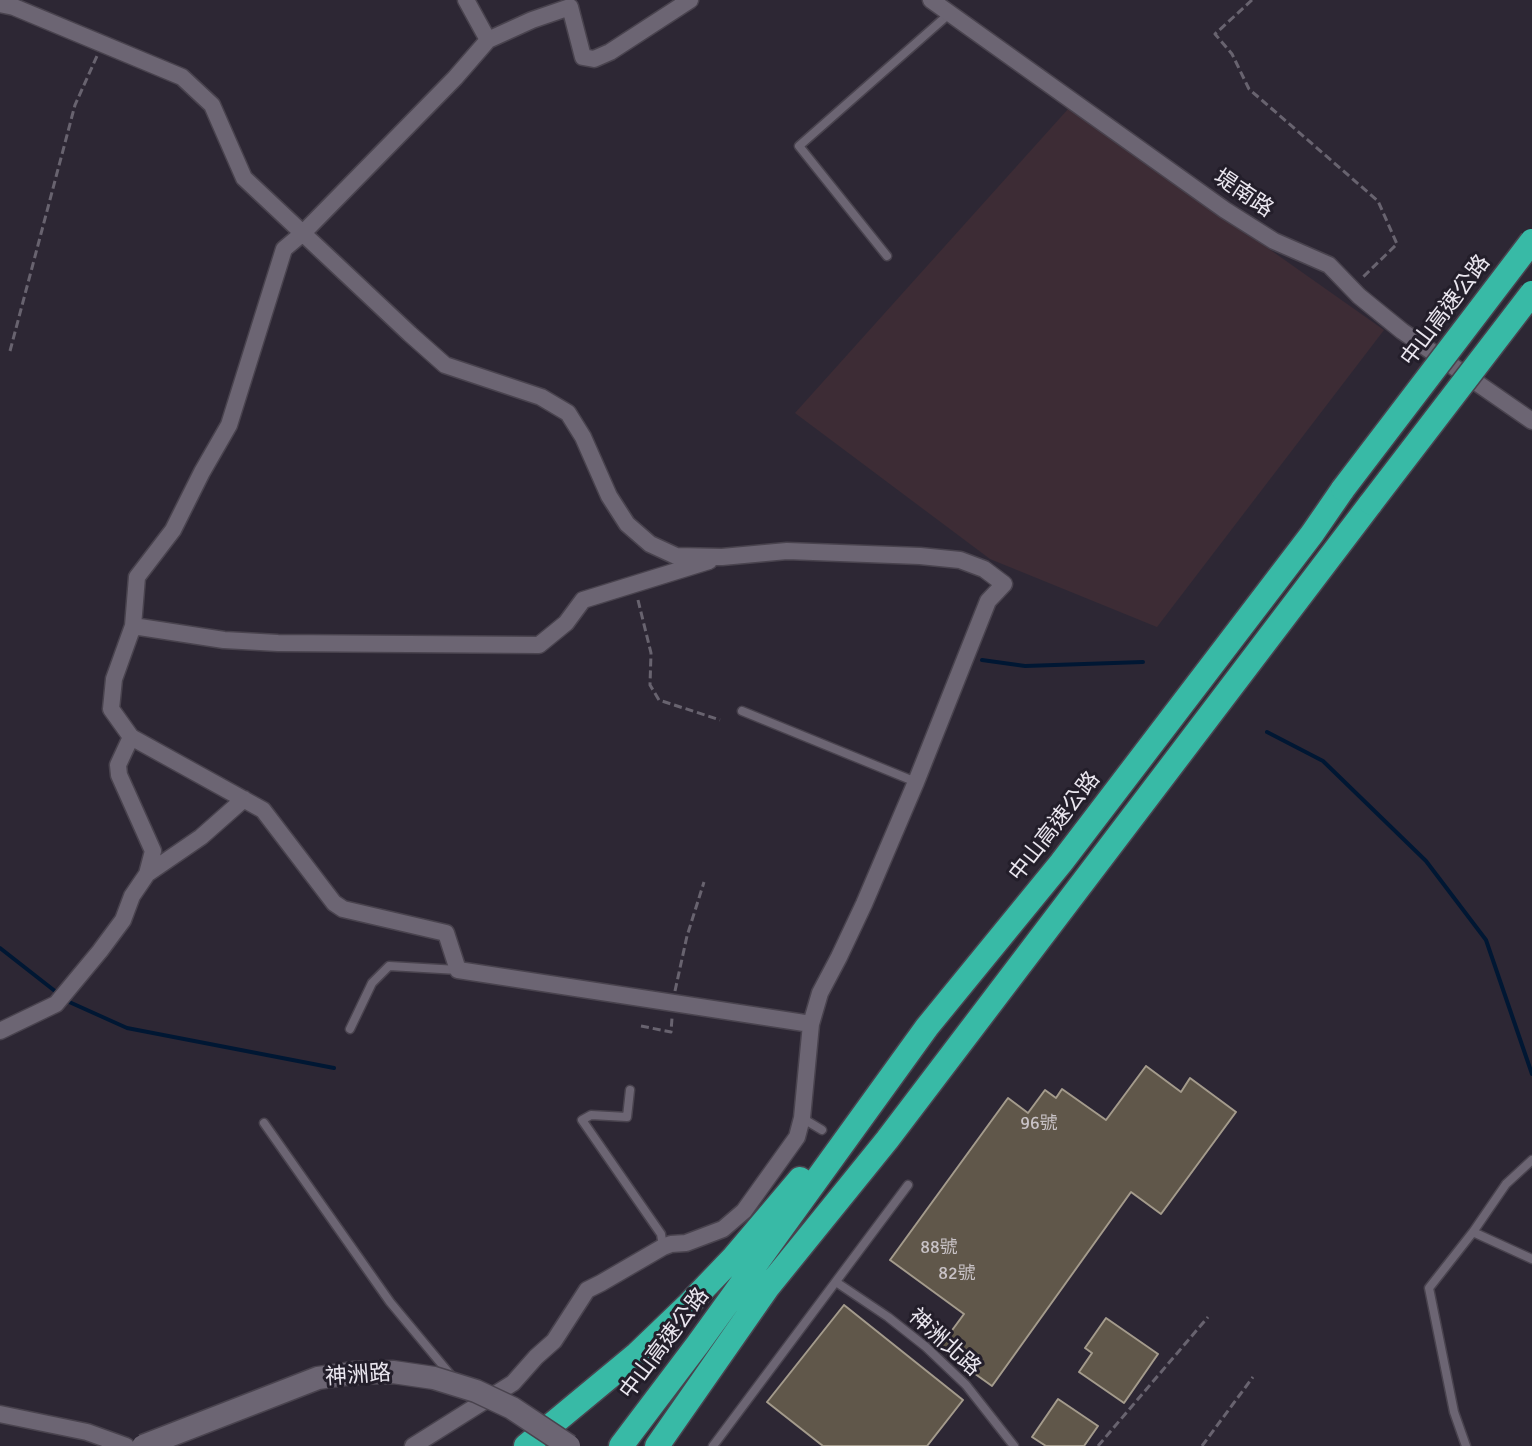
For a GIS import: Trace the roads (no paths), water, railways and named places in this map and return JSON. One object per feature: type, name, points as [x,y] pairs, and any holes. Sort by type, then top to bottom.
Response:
[{"type":"highway","name":"中山高速公路","points":[[621,1446],[927,1027],[1061,863],[1532,241]]},
{"type":"highway","points":[[657,1446],[768,1287],[887,1140],[1532,293]]},
{"type":"highway","points":[[526,1446],[637,1354],[734,1257],[927,1027]]},
{"type":"highway","points":[[675,1446],[768,1287]]},
{"type":"highway","points":[[514,1446],[579,1404]]},
{"type":"street","points":[[466,0],[488,40]]},
{"type":"street","points":[[690,0],[610,52],[594,59],[583,57],[570,7],[488,40],[455,78],[284,249],[229,425],[173,530],[137,577],[133,626],[114,679],[111,709],[131,737],[263,810],[334,903],[343,909],[446,933],[458,970],[811,1024]]},
{"type":"street","name":"堤南路","points":[[931,0],[1225,210],[1274,241],[1329,265],[1359,296],[1402,331],[1532,421]]},
{"type":"street","points":[[0,4],[14,7],[182,77],[212,105],[244,178],[445,365],[541,397],[568,413],[583,437],[609,496],[627,524],[650,544],[676,556],[722,557],[787,551],[960,560],[984,569],[1004,584],[988,601],[864,904],[820,993],[811,1024],[802,1118],[797,1137],[744,1211],[723,1229],[686,1243],[663,1247],[587,1290],[554,1341],[513,1383],[413,1446]]},
{"type":"street","points":[[133,626],[224,640],[278,643],[539,645],[566,623],[583,600],[722,557]]},
{"type":"street","points":[[0,1031],[56,1004],[123,920],[132,896],[147,874],[153,851],[119,775],[118,765],[131,737]]},
{"type":"street","points":[[147,874],[201,837],[244,799]]},
{"type":"street","name":"神洲路","points":[[143,1446],[318,1378],[393,1372],[434,1378],[476,1391],[512,1408],[569,1446]]},
{"type":"street","name":"神洲路","points":[[151,1446],[321,1392],[354,1385],[392,1385],[431,1390],[470,1401],[507,1419],[548,1446]]},
{"type":"street","points":[[0,1414],[87,1432],[126,1446]]},
{"type":"lane","points":[[887,256],[799,146],[949,14]]},
{"type":"lane","points":[[742,711],[916,782]]},
{"type":"lane","points":[[350,1029],[372,983],[389,966],[458,970]]},
{"type":"lane","points":[[630,1090],[627,1117],[591,1115],[582,1120],[661,1234],[663,1247]]},
{"type":"lane","points":[[802,1118],[822,1130]]},
{"type":"lane","points":[[264,1123],[390,1302],[476,1405]]},
{"type":"lane","points":[[1466,1446],[1454,1412],[1429,1288],[1506,1184],[1532,1160]]},
{"type":"lane","points":[[713,1446],[908,1185]]},
{"type":"lane","points":[[1473,1232],[1532,1259]]},
{"type":"lane","name":"神洲北路","points":[[836,1282],[926,1347],[966,1385],[1014,1446]]},
{"type":"waterway","points":[[982,660],[1025,666],[1143,662]]},
{"type":"waterway","points":[[1267,732],[1323,761],[1426,861],[1486,940],[1532,1074]]},
{"type":"waterway","points":[[0,948],[60,995]]},
{"type":"waterway","points":[[67,1001],[127,1028],[334,1068]]}]
